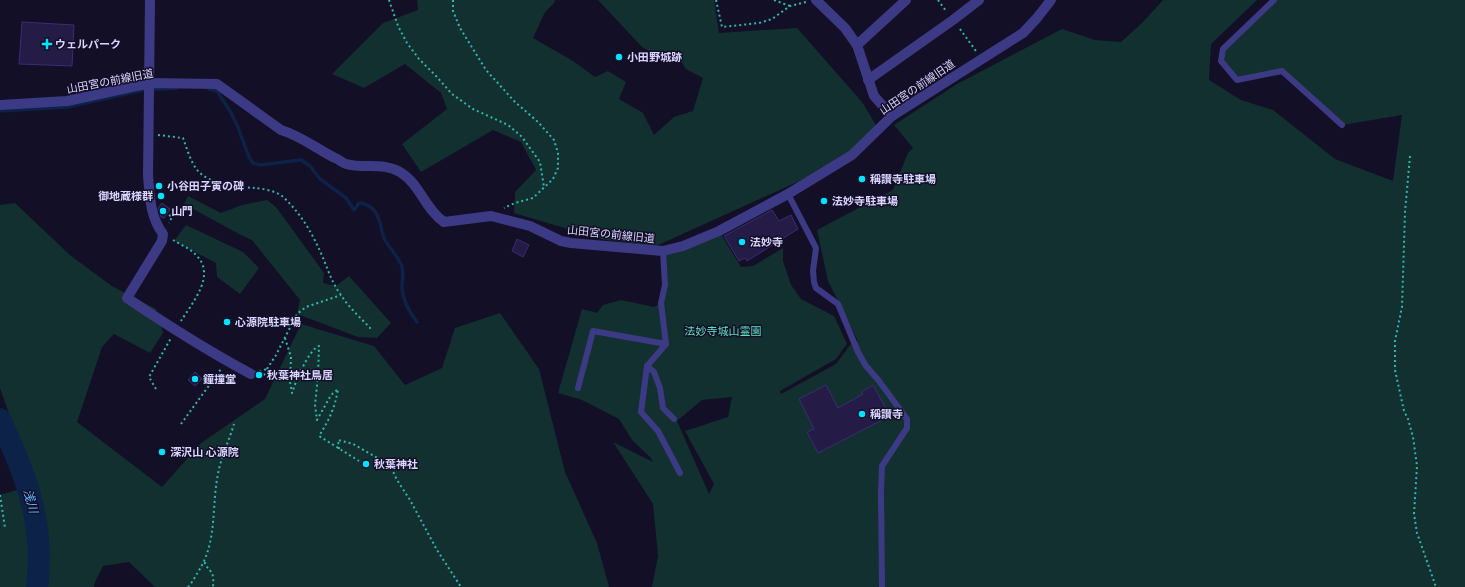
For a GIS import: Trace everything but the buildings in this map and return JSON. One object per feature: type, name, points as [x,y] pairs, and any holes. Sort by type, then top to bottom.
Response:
[{"type":"street","points":[[150,0],[148,176],[152,213],[158,228],[163,234],[162,241],[127,298],[175,330],[251,374]]},
{"type":"street","points":[[816,0],[845,28],[857,45],[874,96],[892,116]]},
{"type":"street","points":[[857,45],[906,0]]},
{"type":"street","points":[[868,80],[979,0]]},
{"type":"street","name":"山田宮の前線旧道","points":[[0,105],[67,102],[150,87],[217,84],[281,130],[293,133],[345,164],[386,167],[399,171],[412,181],[430,209],[444,222],[491,216],[530,226],[561,241],[663,251],[682,246],[719,231],[788,194],[852,155],[892,116],[1023,33],[1051,0]]},
{"type":"lane","points":[[1274,0],[1223,49],[1221,61],[1237,80],[1282,71],[1342,125]]},
{"type":"lane","points":[[788,194],[816,248],[813,271],[816,288],[838,304],[858,352],[866,366],[907,419],[907,428],[882,466],[882,587]]},
{"type":"lane","points":[[663,251],[665,286],[661,303],[666,344],[647,366],[641,412],[658,432],[680,473]]},
{"type":"lane","points":[[578,388],[593,331],[666,344]]},
{"type":"lane","points":[[647,366],[654,372],[660,388],[664,408],[674,419]]},
{"type":"path","points":[[389,0],[398,26],[407,43],[419,59],[452,94],[474,109],[508,125],[522,137],[540,162],[544,187]]},
{"type":"path","points":[[453,0],[453,11],[460,28],[486,70],[515,102],[538,122],[554,140],[558,153],[558,168],[553,179],[533,198],[515,203],[491,216]]},
{"type":"path","points":[[716,0],[722,27],[759,23],[772,19],[790,6],[811,0]]},
{"type":"path","points":[[774,0],[790,6]]},
{"type":"path","points":[[953,20],[972,45]]},
{"type":"path","points":[[149,133],[183,138],[192,162],[198,171],[208,179],[236,187],[262,189],[280,195],[294,208],[310,230],[320,250],[330,277],[340,295],[372,329]]},
{"type":"path","points":[[1410,156],[1402,307],[1395,341],[1395,370],[1404,411],[1413,436],[1417,466],[1414,514],[1417,533],[1436,587]]},
{"type":"path","points":[[156,389],[148,377],[203,284],[203,264],[197,255],[163,234]]},
{"type":"path","points":[[267,369],[297,314],[306,307],[340,295]]},
{"type":"path","points":[[285,338],[291,357],[290,382],[292,393],[294,385],[312,353],[316,347],[319,346],[315,405],[317,420],[331,395],[338,389],[335,405],[319,436],[339,450],[359,461]]},
{"type":"path","points":[[181,424],[227,361]]},
{"type":"path","points":[[188,587],[205,560],[214,524],[214,502],[218,474],[222,457],[234,424]]},
{"type":"path","points":[[339,450],[338,440],[353,444],[390,465],[396,480],[410,500],[437,550],[461,587]]},
{"type":"path","points":[[0,495],[5,528]]},
{"type":"path","points":[[205,560],[205,565],[212,572],[214,577],[213,587]]},
{"type":"green space","points":[[417,0],[555,0],[545,12],[533,38],[573,61],[595,77],[608,71],[626,82],[619,99],[643,113],[654,135],[674,117],[693,111],[703,78],[686,69],[678,56],[662,58],[642,47],[598,0],[714,0],[719,33],[797,28],[862,102],[876,125],[861,143],[828,168],[656,246],[605,240],[514,213],[515,192],[536,170],[521,142],[493,130],[421,172],[402,144],[447,109],[441,93],[405,64],[364,88],[332,74],[383,23],[418,10]]},
{"type":"green space","name":"法妙寺城山霊園","points":[[1163,0],[1257,0],[1211,44],[1209,80],[1241,100],[1273,110],[1335,159],[1393,181],[1402,115],[1342,125],[1282,71],[1237,80],[1221,61],[1223,49],[1274,0],[1465,0],[1465,587],[652,587],[658,556],[653,504],[613,442],[653,462],[650,457],[632,440],[619,419],[582,400],[558,393],[582,309],[597,313],[603,305],[621,300],[654,307],[661,303],[665,285],[663,251],[719,231],[741,267],[753,266],[783,248],[783,261],[791,285],[801,299],[834,316],[847,344],[836,359],[780,391],[781,394],[836,364],[850,345],[858,341],[828,281],[817,230],[893,190],[908,153],[913,148],[894,125],[957,84],[1062,29],[1095,40],[1121,42],[1142,23]],"holes":[[[732,397],[728,417],[685,431],[714,484],[709,494],[677,421],[702,400]]]},
{"type":"green space","points":[[188,196],[221,213],[242,205],[267,200],[276,207],[324,273],[323,283],[336,286],[349,276],[391,323],[377,338],[358,337],[297,314],[300,300],[252,240],[184,204]]},
{"type":"green space","points":[[15,203],[71,256],[112,286],[156,309],[163,333],[150,353],[114,334],[102,347],[77,422],[162,487],[201,443],[265,399],[301,324],[374,346],[405,385],[442,368],[455,328],[500,313],[539,369],[565,472],[597,543],[609,587],[155,587],[129,562],[103,566],[94,587],[0,587],[0,495],[17,490],[32,480],[0,388],[0,205]]},
{"type":"green space","points":[[186,225],[243,252],[259,268],[240,294],[217,277],[216,263],[174,241]]},
{"type":"waterway","points":[[0,111],[67,107],[143,90],[177,88]]},
{"type":"waterway","points":[[209,89],[217,91],[230,111],[249,157],[253,163],[260,165],[301,160],[310,166],[320,179],[346,198],[354,210],[359,203],[362,203],[369,206],[377,214],[385,240],[401,263],[403,272],[402,288],[405,302],[417,322]]},
{"type":"waterway","name":"浅川","points":[[0,419],[18,461],[36,520],[39,563],[37,587]]},
{"type":"place","name":"ウェルパーク","points":[[47,44]]},
{"type":"place","name":"小田野城跡","points":[[619,57]]},
{"type":"place","name":"稱讃寺駐車場","points":[[862,179]]},
{"type":"place","name":"小谷田子寅の碑","points":[[159,186]]},
{"type":"place","name":"御地蔵様群","points":[[161,196]]},
{"type":"place","name":"法妙寺駐車場","points":[[824,201]]},
{"type":"place","name":"山門","points":[[163,211]]},
{"type":"place","name":"法妙寺","points":[[742,242]]},
{"type":"place","name":"心源院駐車場","points":[[227,322]]},
{"type":"place","name":"秋葉神社鳥居","points":[[259,375]]},
{"type":"place","name":"鐘撞堂","points":[[195,379]]},
{"type":"place","name":"稱讃寺","points":[[862,414]]},
{"type":"place","name":"深沢山 心源院","points":[[162,452]]},
{"type":"place","name":"秋葉神社","points":[[366,464]]}]
